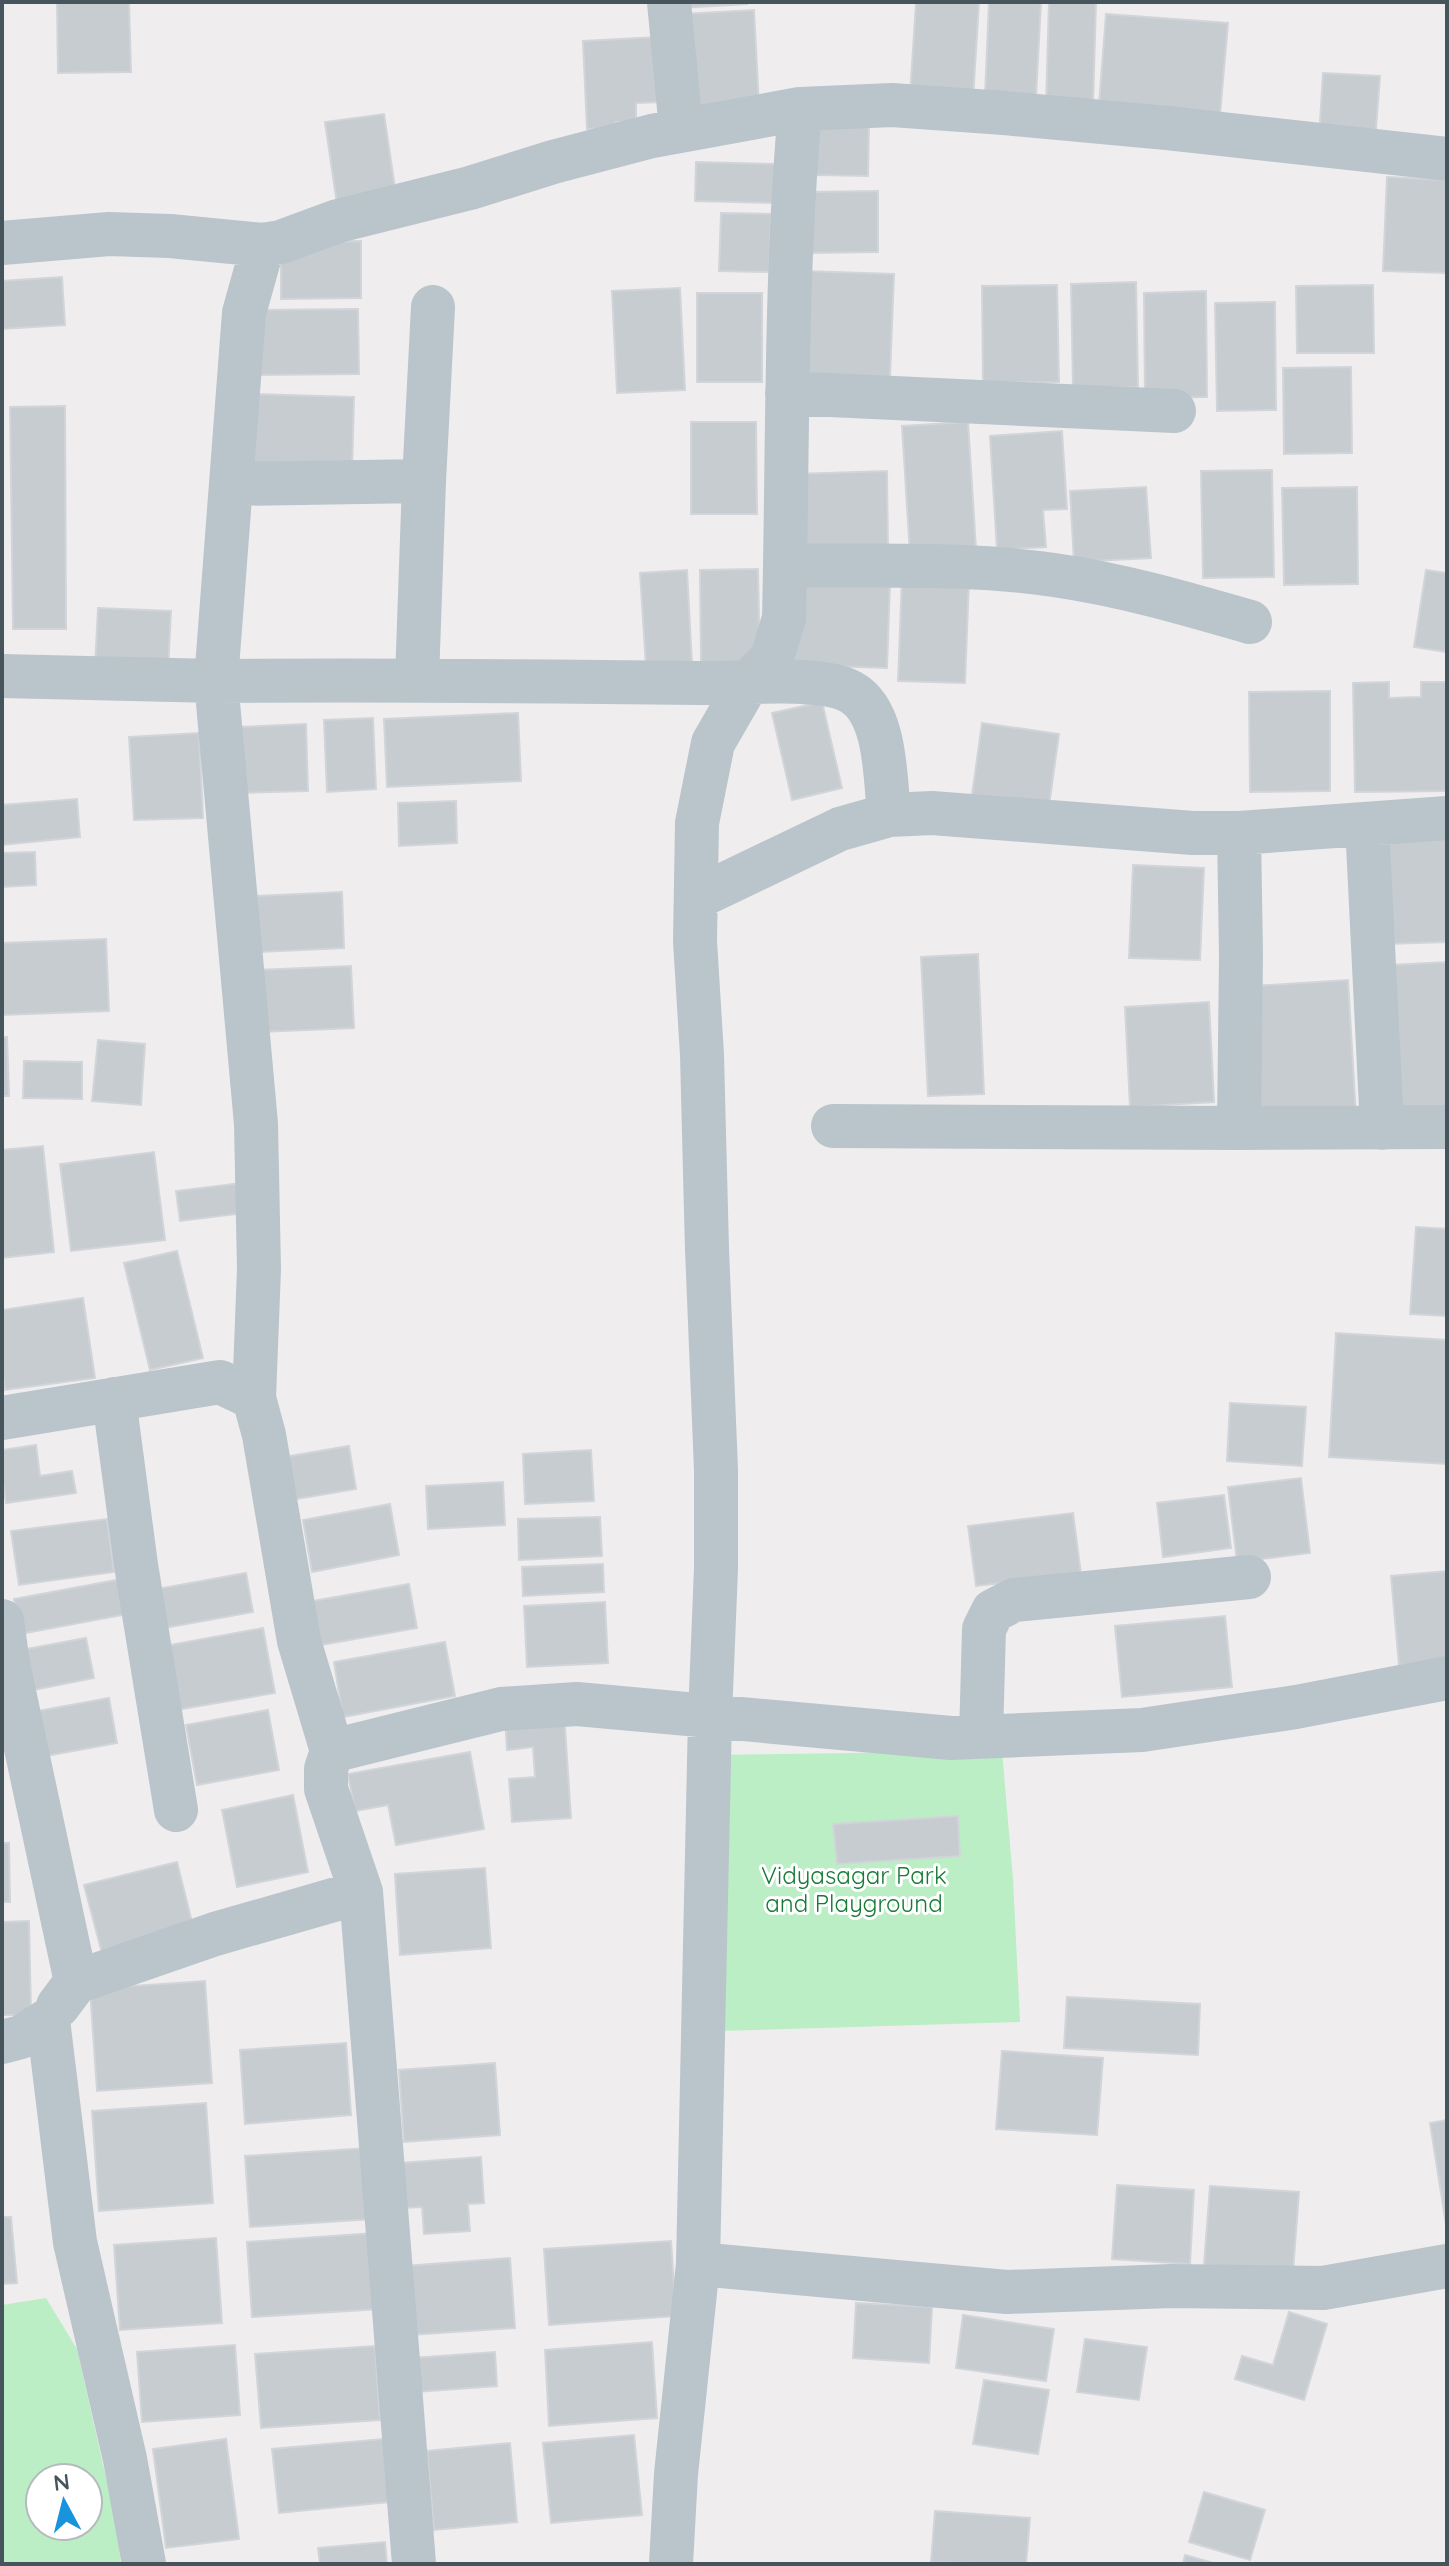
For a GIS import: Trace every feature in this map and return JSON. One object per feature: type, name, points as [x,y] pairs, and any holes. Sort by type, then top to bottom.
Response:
[{"type":"street","points":[[669,2],[681,130]]},
{"type":"street","points":[[2,243],[109,234],[263,245],[281,242],[338,221],[470,188],[652,136],[800,109],[892,105],[1004,113],[1447,159]]},
{"type":"street","points":[[671,2564],[676,2474],[698,2264],[716,1568],[716,1470],[702,1055],[695,941],[697,823],[713,743],[747,684],[772,658],[784,618],[792,197],[800,109]]},
{"type":"street","points":[[263,245],[244,313],[216,681],[256,1124],[259,1269],[254,1398],[264,1435],[299,1641],[332,1751],[326,1769],[326,1789],[361,1892],[414,2564]]},
{"type":"street","points":[[417,680],[433,307]]},
{"type":"street","points":[[787,393],[1174,411]]},
{"type":"street","points":[[231,484],[424,481]]},
{"type":"street","points":[[785,565],[986,568],[1053,575],[1145,591],[1250,622]]},
{"type":"street","points":[[2,676],[216,681],[822,682],[852,692],[872,712],[881,742],[889,815]]},
{"type":"street","points":[[696,898],[840,829],[889,815],[932,813],[1193,833],[1239,833],[1447,818]]},
{"type":"street","points":[[1367,824],[1382,1128]]},
{"type":"street","points":[[1239,833],[1239,1128]]},
{"type":"street","points":[[833,1126],[1447,1127]]},
{"type":"street","points":[[2,1418],[220,1382],[254,1398]]},
{"type":"street","points":[[114,1399],[136,1565],[176,1810]]},
{"type":"street","points":[[981,1737],[984,1629],[993,1611],[1014,1600],[1249,1577]]},
{"type":"street","points":[[2,1621],[8,1664],[76,1982]]},
{"type":"street","points":[[332,1751],[501,1709],[577,1704],[951,1738],[1142,1730],[1296,1707],[1447,1678]]},
{"type":"street","points":[[2,2042],[21,2037],[48,2020],[76,1982],[215,1934],[361,1892]]},
{"type":"street","points":[[48,2020],[75,2242],[125,2459],[144,2564]]},
{"type":"street","points":[[698,2264],[1007,2292],[1171,2286],[1323,2288],[1447,2266]]},
{"type":"green space","name":"Vidyasagar Park and Playground","points":[[1002,1751],[1013,1879],[1020,2022],[719,2031],[709,1755]]},
{"type":"green space","points":[[46,2298],[77,2349],[102,2462],[24,2462],[24,2542],[104,2542],[104,2469],[121,2564],[2,2564],[2,2305]]},
{"type":"building","points":[[57,2],[129,2],[131,72],[58,73]]},
{"type":"building","points":[[679,2],[747,2],[747,4],[680,8]]},
{"type":"building","points":[[916,2],[979,2],[973,99],[910,96]]},
{"type":"building","points":[[989,2],[1041,2],[1036,97],[985,95]]},
{"type":"building","points":[[1049,2],[1096,2],[1093,105],[1046,104]]},
{"type":"building","points":[[754,10],[759,106],[689,110],[684,14]]},
{"type":"building","points":[[1106,14],[1228,23],[1220,115],[1099,105]]},
{"type":"building","points":[[658,37],[661,102],[636,103],[636,122],[615,122],[615,128],[587,129],[583,41]]},
{"type":"building","points":[[1323,73],[1380,76],[1375,141],[1319,138]]},
{"type":"building","points":[[384,114],[396,195],[337,204],[325,122]]},
{"type":"building","points":[[817,121],[869,122],[868,176],[816,175]]},
{"type":"building","points":[[696,162],[777,164],[776,203],[695,201]]},
{"type":"building","points":[[1387,177],[1447,180],[1447,273],[1383,271]]},
{"type":"building","points":[[878,191],[878,252],[811,253],[810,192]]},
{"type":"building","points":[[721,213],[771,214],[769,272],[719,271]]},
{"type":"building","points":[[361,241],[361,298],[281,299],[281,242]]},
{"type":"building","points":[[804,271],[894,274],[890,377],[800,373]]},
{"type":"building","points":[[62,277],[65,325],[2,329],[2,281]]},
{"type":"building","points":[[1136,282],[1138,387],[1073,388],[1071,284]]},
{"type":"building","points":[[1057,285],[1059,382],[983,383],[982,286]]},
{"type":"building","points":[[1373,285],[1374,353],[1297,353],[1296,286]]},
{"type":"building","points":[[680,288],[685,390],[617,393],[612,291]]},
{"type":"building","points":[[1206,291],[1207,397],[1145,398],[1144,293]]},
{"type":"building","points":[[697,293],[762,293],[762,382],[697,382]]},
{"type":"building","points":[[1275,302],[1276,410],[1217,411],[1215,303]]},
{"type":"building","points":[[358,309],[359,374],[254,375],[254,310]]},
{"type":"building","points":[[1351,367],[1352,453],[1284,454],[1283,368]]},
{"type":"building","points":[[251,394],[354,397],[352,471],[249,468]]},
{"type":"building","points":[[65,406],[66,629],[13,629],[10,407]]},
{"type":"building","points":[[691,422],[756,422],[757,514],[691,514]]},
{"type":"building","points":[[968,422],[976,549],[910,554],[902,426]]},
{"type":"building","points":[[1062,431],[1067,509],[1043,510],[1046,547],[997,550],[990,436]]},
{"type":"building","points":[[1272,470],[1274,577],[1203,578],[1201,471]]},
{"type":"building","points":[[887,471],[888,550],[798,552],[796,474]]},
{"type":"building","points":[[1146,487],[1151,558],[1074,562],[1070,491]]},
{"type":"building","points":[[1357,487],[1358,584],[1284,585],[1282,488]]},
{"type":"building","points":[[758,569],[760,664],[701,665],[700,570]]},
{"type":"building","points":[[687,570],[692,664],[646,666],[640,573]]},
{"type":"building","points":[[1426,570],[1447,573],[1447,652],[1414,647]]},
{"type":"building","points":[[902,577],[969,580],[965,683],[898,681]]},
{"type":"building","points":[[797,579],[890,583],[887,668],[794,665]]},
{"type":"building","points":[[98,608],[171,611],[168,670],[95,667]]},
{"type":"building","points":[[1389,682],[1389,698],[1421,697],[1421,682],[1447,682],[1447,791],[1355,792],[1353,683]]},
{"type":"building","points":[[1330,691],[1330,791],[1250,792],[1249,692]]},
{"type":"building","points":[[822,702],[842,788],[792,800],[772,713]]},
{"type":"building","points":[[518,713],[521,781],[387,787],[384,719]]},
{"type":"building","points":[[373,718],[376,789],[327,792],[324,720]]},
{"type":"building","points":[[982,723],[1059,734],[1049,806],[972,795]]},
{"type":"building","points":[[306,724],[308,791],[240,793],[237,727]]},
{"type":"building","points":[[199,733],[203,818],[134,820],[129,737]]},
{"type":"building","points":[[77,799],[80,837],[2,845],[2,805]]},
{"type":"building","points":[[456,801],[457,843],[399,846],[398,803]]},
{"type":"building","points":[[1447,838],[1447,942],[1387,944],[1383,841]]},
{"type":"building","points":[[35,852],[36,885],[2,887],[2,853]]},
{"type":"building","points":[[1133,865],[1204,868],[1200,960],[1129,958]]},
{"type":"building","points":[[342,892],[344,948],[259,952],[257,896]]},
{"type":"building","points":[[106,939],[109,1011],[2,1015],[2,943]]},
{"type":"building","points":[[978,954],[984,1094],[928,1096],[921,957]]},
{"type":"building","points":[[1447,962],[1447,1107],[1398,1109],[1391,965]]},
{"type":"building","points":[[351,966],[354,1028],[260,1032],[257,970]]},
{"type":"building","points":[[1348,980],[1356,1117],[1260,1122],[1253,986]]},
{"type":"building","points":[[1209,1002],[1214,1102],[1130,1107],[1125,1007]]},
{"type":"building","points":[[2,1037],[7,1037],[9,1096],[2,1096]]},
{"type":"building","points":[[98,1040],[145,1044],[141,1105],[92,1101]]},
{"type":"building","points":[[24,1061],[82,1062],[82,1099],[23,1098]]},
{"type":"building","points":[[43,1146],[54,1252],[2,1258],[2,1150]]},
{"type":"building","points":[[154,1152],[165,1240],[71,1251],[60,1164]]},
{"type":"building","points":[[241,1183],[245,1213],[180,1221],[176,1191]]},
{"type":"building","points":[[1416,1227],[1447,1229],[1447,1316],[1410,1314]]},
{"type":"building","points":[[177,1251],[203,1358],[150,1370],[124,1263]]},
{"type":"building","points":[[83,1298],[95,1378],[5,1390],[2,1310]]},
{"type":"building","points":[[1336,1333],[1447,1340],[1447,1464],[1329,1457]]},
{"type":"building","points":[[1230,1403],[1306,1407],[1302,1466],[1227,1461]]},
{"type":"building","points":[[36,1445],[40,1476],[72,1471],[76,1493],[6,1503],[2,1450]]},
{"type":"building","points":[[349,1446],[356,1489],[284,1501],[278,1458]]},
{"type":"building","points":[[591,1450],[594,1501],[525,1504],[523,1454]]},
{"type":"building","points":[[1301,1478],[1310,1553],[1237,1562],[1228,1487]]},
{"type":"building","points":[[503,1482],[505,1525],[428,1529],[426,1486]]},
{"type":"building","points":[[1224,1495],[1231,1548],[1163,1557],[1157,1503]]},
{"type":"building","points":[[390,1504],[399,1555],[312,1572],[303,1520]]},
{"type":"building","points":[[1073,1513],[1081,1574],[976,1586],[968,1526]]},
{"type":"building","points":[[600,1517],[602,1556],[519,1560],[518,1519]]},
{"type":"building","points":[[107,1519],[114,1572],[19,1585],[11,1531]]},
{"type":"building","points":[[603,1564],[604,1592],[523,1596],[522,1567]]},
{"type":"building","points":[[1447,1571],[1447,1661],[1399,1665],[1391,1576]]},
{"type":"building","points":[[246,1573],[253,1612],[153,1630],[146,1591]]},
{"type":"building","points":[[127,1578],[133,1613],[20,1634],[14,1599]]},
{"type":"building","points":[[409,1584],[417,1628],[315,1646],[307,1602]]},
{"type":"building","points":[[605,1602],[608,1663],[527,1667],[524,1606]]},
{"type":"building","points":[[1225,1616],[1232,1687],[1122,1697],[1115,1626]]},
{"type":"building","points":[[263,1628],[275,1693],[170,1711],[159,1647]]},
{"type":"building","points":[[86,1638],[94,1678],[33,1690],[26,1649]]},
{"type":"building","points":[[445,1642],[455,1696],[343,1717],[334,1662]]},
{"type":"building","points":[[109,1698],[117,1743],[40,1757],[32,1712]]},
{"type":"building","points":[[268,1710],[279,1770],[197,1785],[186,1725]]},
{"type":"building","points":[[564,1713],[571,1818],[512,1822],[509,1779],[535,1777],[533,1747],[507,1750],[505,1717]]},
{"type":"building","points":[[470,1752],[484,1829],[396,1845],[388,1805],[355,1811],[348,1774]]},
{"type":"building","points":[[293,1795],[308,1872],[237,1887],[222,1810]]},
{"type":"building","points":[[958,1816],[960,1856],[837,1864],[833,1824]]},
{"type":"building","points":[[2,1843],[9,1843],[10,1902],[2,1902]]},
{"type":"building","points":[[177,1862],[194,1930],[102,1953],[84,1885]]},
{"type":"building","points":[[485,1868],[491,1948],[400,1955],[395,1874]]},
{"type":"building","points":[[29,1921],[31,2015],[2,2015],[2,1922]]},
{"type":"building","points":[[205,1981],[212,2083],[97,2091],[90,1989]]},
{"type":"building","points":[[1067,1997],[1200,2004],[1198,2055],[1064,2048]]},
{"type":"building","points":[[346,2043],[351,2115],[245,2124],[240,2050]]},
{"type":"building","points":[[1002,2051],[1103,2058],[1097,2135],[996,2129]]},
{"type":"building","points":[[495,2063],[500,2135],[404,2142],[399,2070]]},
{"type":"building","points":[[206,2103],[213,2203],[99,2211],[92,2111]]},
{"type":"building","points":[[1447,2120],[1447,2231],[1430,2123]]},
{"type":"building","points":[[368,2148],[373,2219],[250,2227],[245,2156]]},
{"type":"building","points":[[481,2157],[484,2203],[468,2204],[470,2231],[424,2234],[422,2207],[403,2208],[400,2163]]},
{"type":"building","points":[[1117,2185],[1194,2190],[1190,2264],[1112,2259]]},
{"type":"building","points":[[1210,2186],[1299,2192],[1293,2271],[1204,2265]]},
{"type":"building","points":[[2,2217],[11,2217],[17,2283],[2,2284]]},
{"type":"building","points":[[374,2233],[380,2309],[252,2317],[247,2242]]},
{"type":"building","points":[[216,2238],[222,2323],[120,2330],[114,2245]]},
{"type":"building","points":[[671,2241],[676,2316],[549,2325],[544,2249]]},
{"type":"building","points":[[510,2258],[515,2328],[410,2335],[405,2266]]},
{"type":"building","points":[[856,2303],[932,2307],[929,2363],[853,2358]]},
{"type":"building","points":[[1289,2312],[1327,2324],[1304,2400],[1235,2379],[1242,2356],[1273,2365]]},
{"type":"building","points":[[963,2315],[1054,2329],[1046,2381],[956,2368]]},
{"type":"building","points":[[1085,2339],[1147,2347],[1139,2400],[1077,2392]]},
{"type":"building","points":[[652,2342],[657,2418],[549,2426],[545,2350]]},
{"type":"building","points":[[235,2345],[240,2415],[142,2422],[137,2352]]},
{"type":"building","points":[[375,2346],[380,2420],[261,2428],[255,2354]]},
{"type":"building","points":[[495,2352],[497,2386],[416,2392],[413,2358]]},
{"type":"building","points":[[984,2380],[1049,2390],[1038,2454],[973,2444]]},
{"type":"building","points":[[634,2435],[642,2515],[551,2523],[543,2443]]},
{"type":"building","points":[[394,2438],[399,2501],[279,2513],[272,2449]]},
{"type":"building","points":[[226,2439],[239,2539],[166,2548],[153,2449]]},
{"type":"building","points":[[510,2443],[517,2522],[434,2530],[427,2451]]},
{"type":"building","points":[[1204,2492],[1265,2510],[1250,2560],[1189,2542]]},
{"type":"building","points":[[935,2511],[1030,2518],[1026,2564],[931,2562]]},
{"type":"building","points":[[385,2542],[387,2564],[320,2564],[318,2548]]},
{"type":"building","points":[[1185,2555],[1217,2564],[1183,2564]]}]
